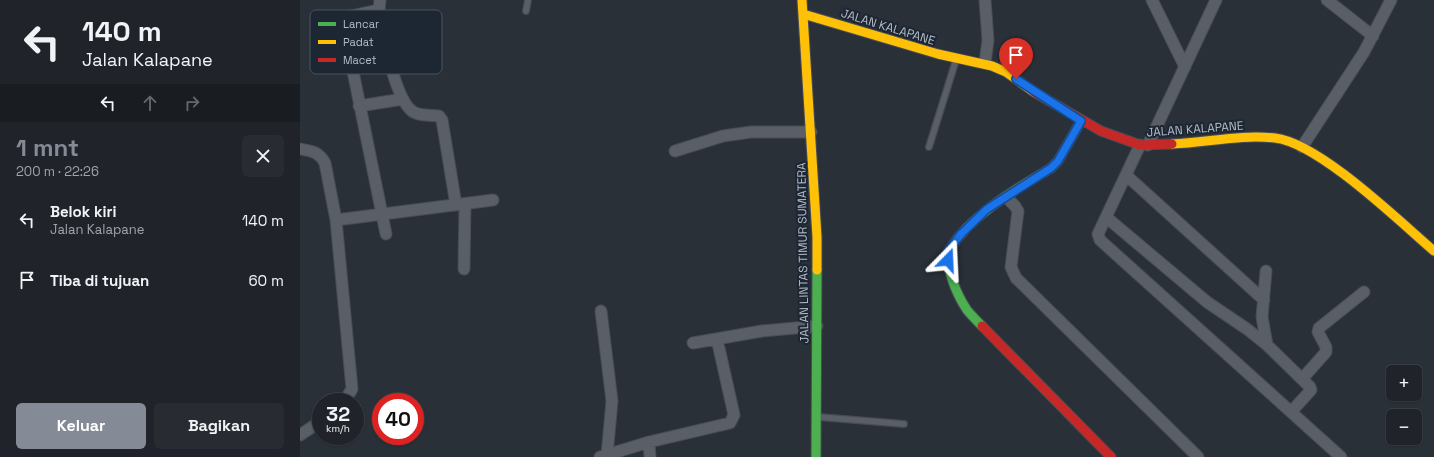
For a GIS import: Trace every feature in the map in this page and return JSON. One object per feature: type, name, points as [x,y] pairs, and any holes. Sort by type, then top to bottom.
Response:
[{"type":"main road","name":"JALAN LINTAS TIMUR SUMATERA","points":[[802,0],[817,237],[816,457]]},
{"type":"main road","name":"JALAN KALAPANE","points":[[803,14],[938,54],[985,63],[1006,72],[1034,93],[1101,132],[1144,145],[1177,144],[1242,137],[1276,138],[1302,147],[1341,172],[1434,252]]},
{"type":"main road","points":[[1081,121],[1058,161],[1051,168],[987,209],[961,234],[948,251],[948,260],[960,296],[968,310],[1111,457]]},
{"type":"street","points":[[985,0],[988,40],[985,63]]},
{"type":"street","points":[[1152,0],[1185,67]]},
{"type":"street","points":[[1216,0],[1185,67],[1144,145],[1126,175],[1098,234],[1100,240],[1341,457]]},
{"type":"street","points":[[1327,0],[1373,36]]},
{"type":"street","points":[[1302,147],[1373,36],[1391,0]]},
{"type":"street","points":[[367,10],[380,5]]},
{"type":"street","points":[[353,74],[386,234]]},
{"type":"street","points":[[394,74],[403,99],[412,112],[439,116],[442,120],[460,205],[464,269]]},
{"type":"street","points":[[359,106],[403,99]]},
{"type":"street","points":[[675,151],[723,136],[751,132],[811,132]]},
{"type":"street","points":[[300,149],[314,151],[321,156],[325,163],[336,220],[352,389],[350,393]]},
{"type":"street","points":[[1126,175],[1264,300]]},
{"type":"street","points":[[1006,197],[1018,211],[1011,267],[1016,278],[1198,457]]},
{"type":"street","points":[[336,220],[493,200]]},
{"type":"street","points":[[1106,217],[1207,302],[1247,329],[1267,345],[1311,388],[1291,412]]},
{"type":"street","points":[[1266,271],[1262,317],[1267,345]]},
{"type":"street","points":[[1302,379],[1326,352],[1326,347],[1318,332],[1319,328],[1364,292]]},
{"type":"street","points":[[601,311],[612,401],[604,456],[649,442],[730,423],[734,415],[717,339]]},
{"type":"street","points":[[693,343],[762,331],[817,326]]},
{"type":"street","points":[[300,435],[312,427]]},
{"type":"street","points":[[649,442],[650,457]]},
{"type":"lane","points":[[526,11],[528,0]]},
{"type":"lane","points":[[929,147],[957,58]]},
{"type":"lane","points":[[816,416],[904,424]]},
{"type":"traffic: fast","points":[[982,326],[967,310],[959,297],[950,273],[948,257],[949,250],[959,237],[982,214],[1009,194],[1051,168],[1058,161],[1081,121]]},
{"type":"traffic: fast","points":[[816,457],[817,270]]},
{"type":"traffic: slow","points":[[802,0],[817,237],[817,270]]},
{"type":"traffic: slow","points":[[803,14],[938,54],[992,66],[1006,72],[1034,92]]},
{"type":"traffic: slow","points":[[1172,144],[1249,137],[1275,138],[1293,143],[1335,168],[1358,185],[1434,251]]},
{"type":"traffic: jam","points":[[1034,92],[1101,131],[1140,145],[1172,144]]},
{"type":"traffic: jam","points":[[982,326],[1111,457]]},
{"type":"route","points":[[948,260],[948,251],[961,234],[987,209],[1051,168],[1058,161],[1081,121],[1034,93],[1016,79]]}]
